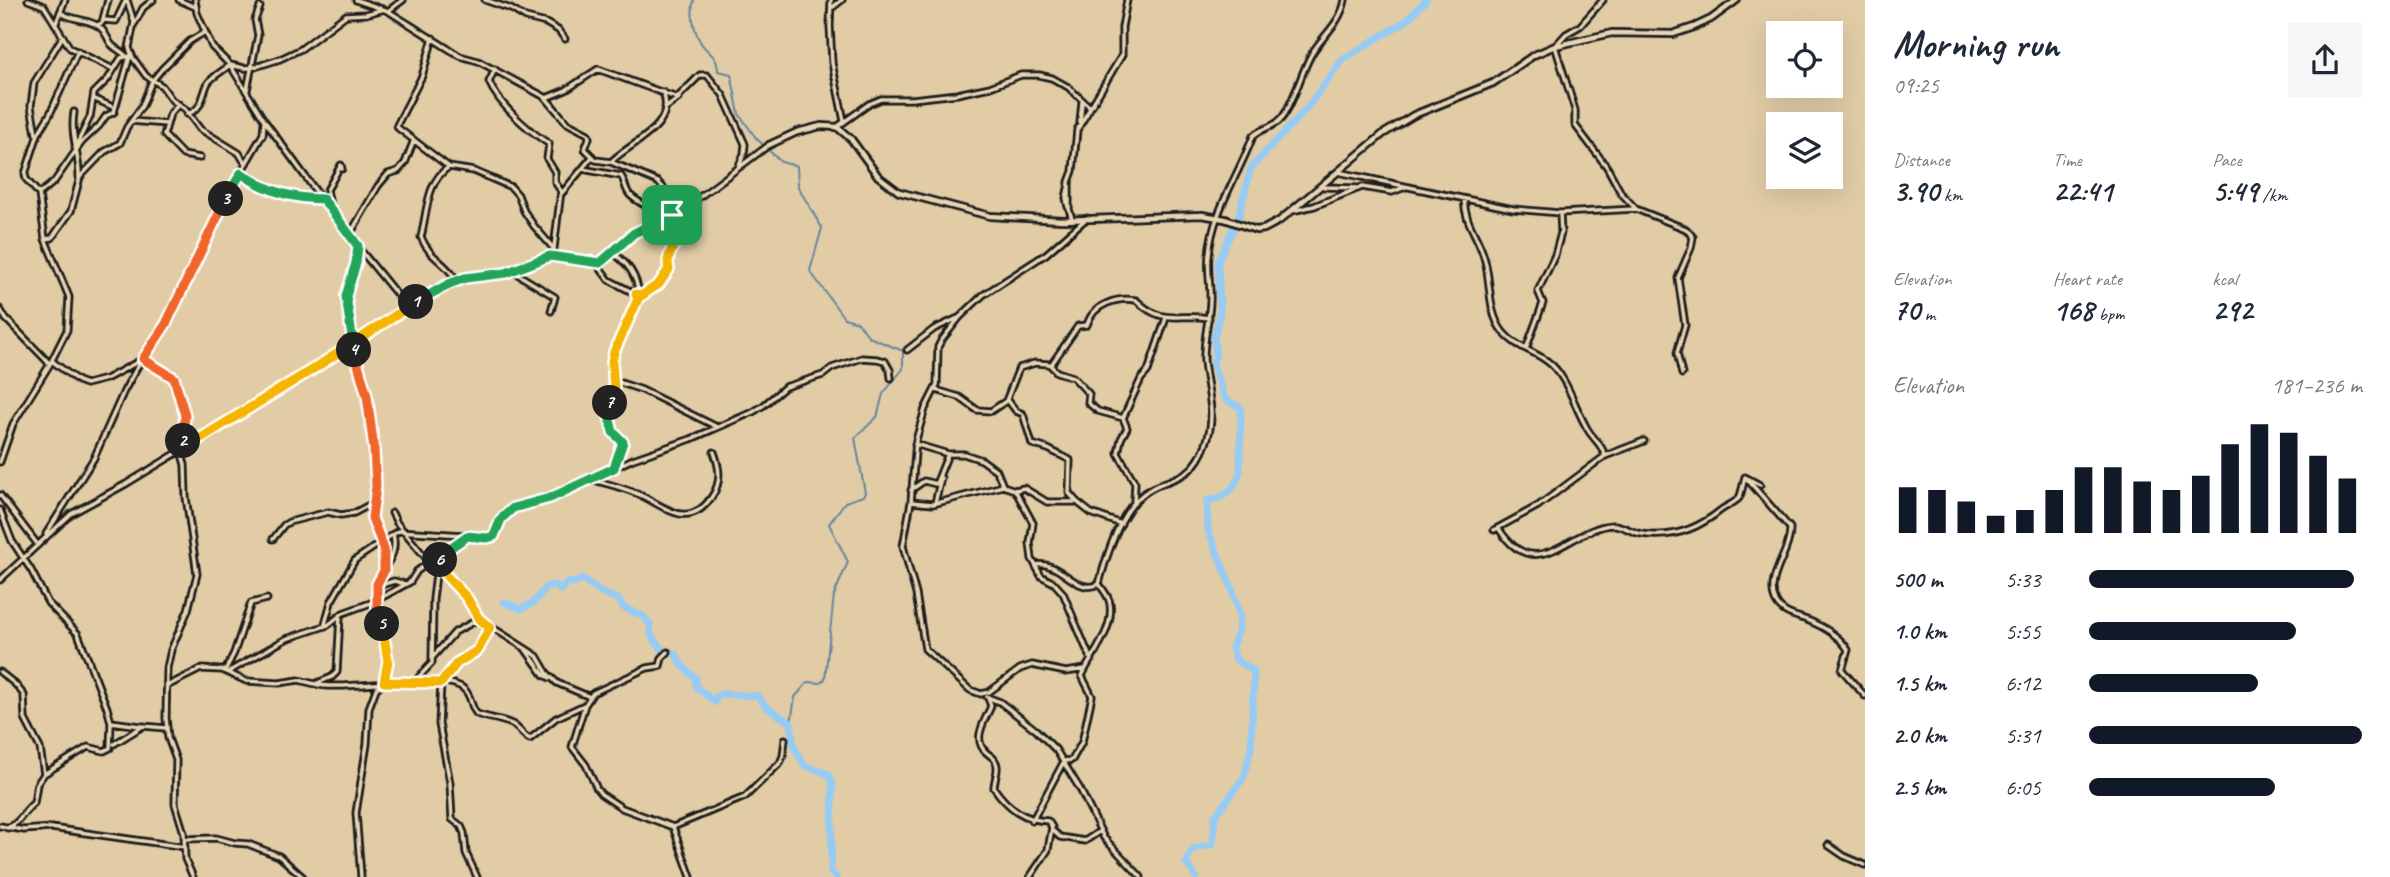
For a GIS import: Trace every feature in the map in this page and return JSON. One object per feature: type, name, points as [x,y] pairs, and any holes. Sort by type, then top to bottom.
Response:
[{"type":"street","points":[[28,0],[44,6],[70,48],[113,69]]},
{"type":"street","points":[[56,23],[65,0]]},
{"type":"street","points":[[97,25],[103,20],[108,0]]},
{"type":"street","points":[[103,20],[116,20],[127,0]]},
{"type":"street","points":[[127,0],[134,27]]},
{"type":"street","points":[[75,149],[115,108],[129,56],[129,41],[143,8],[153,0]]},
{"type":"street","points":[[179,0],[195,7]]},
{"type":"street","points":[[195,0],[195,7],[212,47],[230,65],[264,120],[349,236],[409,306]]},
{"type":"street","points":[[356,0],[388,11],[460,56],[495,69],[546,98],[567,123],[588,134],[585,149],[592,157],[658,182],[669,194],[689,205]]},
{"type":"street","points":[[388,11],[403,0]]},
{"type":"street","points":[[485,0],[511,9],[526,18],[546,23],[558,30],[565,39]]},
{"type":"street","points":[[831,0],[830,39],[834,76],[844,121]]},
{"type":"street","points":[[832,8],[842,0]]},
{"type":"street","points":[[1077,130],[1122,55],[1122,27],[1127,0]]},
{"type":"street","points":[[1036,565],[1055,568],[1082,586],[1092,587],[1099,584],[1121,524],[1134,503],[1154,486],[1188,473],[1197,466],[1211,422],[1211,396],[1204,358],[1211,294],[1208,258],[1217,217],[1243,164],[1253,135],[1274,125],[1283,117],[1312,52],[1337,22],[1345,0]]},
{"type":"street","points":[[1555,46],[1566,34],[1580,26],[1603,0]]},
{"type":"street","points":[[45,536],[71,514],[318,366],[409,306],[457,281],[512,271],[555,255],[597,264],[602,262],[634,233],[689,205],[769,145],[797,132],[821,126],[837,127],[851,139],[877,176],[899,192],[990,216],[1072,219],[1188,214],[1231,220],[1250,229],[1264,229],[1274,225],[1384,134],[1414,115],[1493,83],[1534,55],[1555,46],[1612,33],[1673,34],[1711,19],[1737,0]]},
{"type":"street","points":[[247,92],[258,30],[255,20],[260,7]]},
{"type":"street","points":[[187,114],[194,113],[209,82],[230,65],[253,68],[295,52],[346,15],[382,10]]},
{"type":"street","points":[[61,12],[69,18],[83,19],[97,25],[107,33],[111,44],[129,56],[152,81],[162,86],[200,129],[239,153],[245,165]]},
{"type":"street","points":[[79,179],[104,152],[120,143],[142,106],[152,81],[190,41],[205,32]]},
{"type":"street","points":[[37,136],[31,106],[34,83],[63,36]]},
{"type":"street","points":[[433,38],[422,76],[397,125],[398,128],[447,166],[474,171],[511,187],[534,226],[554,249]]},
{"type":"street","points":[[1555,46],[1575,110],[1575,125],[1607,167],[1621,193],[1636,209]]},
{"type":"street","points":[[0,461],[13,425],[67,330],[69,297],[46,239],[39,194],[25,175],[37,136],[78,51]]},
{"type":"street","points":[[39,194],[57,178],[75,149],[90,117],[94,93],[121,58],[129,56]]},
{"type":"street","points":[[495,69],[489,82],[495,93],[527,128],[549,144],[547,159],[555,172],[555,182],[561,194]]},
{"type":"street","points":[[546,98],[566,90],[601,69],[679,98]]},
{"type":"street","points":[[611,162],[651,133],[666,108],[700,75],[707,75],[723,95],[745,144],[737,170]]},
{"type":"street","points":[[837,127],[869,104],[881,99],[957,94],[990,87],[1021,75],[1052,78],[1068,87],[1090,107]]},
{"type":"street","points":[[663,92],[667,101],[666,108]]},
{"type":"street","points":[[94,98],[115,108]]},
{"type":"street","points":[[1072,219],[1066,198],[1073,171],[1082,101]]},
{"type":"street","points":[[179,104],[170,114],[164,135],[183,155],[200,158]]},
{"type":"street","points":[[46,239],[52,238],[68,216],[79,179],[80,166],[73,142],[74,113]]},
{"type":"street","points":[[0,580],[45,536],[94,458],[124,391],[166,324],[222,205],[263,134],[264,120]]},
{"type":"street","points":[[131,121],[167,124]]},
{"type":"street","points":[[263,134],[273,132]]},
{"type":"street","points":[[349,236],[378,186],[388,174],[398,171],[405,163],[414,140]]},
{"type":"street","points":[[555,255],[561,194],[592,157]]},
{"type":"street","points":[[332,212],[327,190],[341,164],[342,169]]},
{"type":"street","points":[[447,166],[430,191],[421,237],[432,257],[447,267],[457,281]]},
{"type":"street","points":[[582,169],[621,176],[630,195],[648,206],[672,215],[683,227],[671,251],[668,270],[659,284],[641,296],[609,280],[597,264]]},
{"type":"street","points":[[1337,172],[1513,209],[1560,213],[1636,209],[1686,229],[1693,237],[1693,243],[1678,278],[1685,325],[1677,353],[1682,374]]},
{"type":"street","points":[[241,173],[267,189],[299,199],[323,199]]},
{"type":"street","points":[[1323,185],[1331,188],[1363,187],[1392,192],[1405,187]]},
{"type":"street","points":[[1290,211],[1314,206],[1363,187]]},
{"type":"street","points":[[1464,199],[1469,226],[1484,255],[1495,318],[1500,329],[1508,338],[1555,368],[1570,391],[1589,432],[1602,446],[1605,456]]},
{"type":"street","points":[[1526,349],[1543,303],[1538,291],[1555,254],[1561,233],[1560,213]]},
{"type":"street","points":[[1088,217],[1046,254],[983,295],[960,317],[939,344],[936,390],[925,409],[915,444],[911,502],[903,546],[916,594],[923,645],[967,687],[1000,702],[1040,733],[1063,761],[1104,838],[1141,877]]},
{"type":"street","points":[[358,246],[346,296],[353,342],[367,396],[376,486],[372,520],[383,543],[384,571]]},
{"type":"street","points":[[611,252],[620,257],[634,273],[638,295],[612,362],[615,381],[608,412],[613,432],[623,442],[614,468]]},
{"type":"street","points":[[512,271],[555,297],[551,312]]},
{"type":"street","points":[[1051,365],[1078,326],[1087,325],[1090,317],[1108,302],[1136,300],[1143,307],[1166,318],[1209,318]]},
{"type":"street","points":[[0,309],[6,319],[51,362],[86,384],[106,379],[142,360]]},
{"type":"street","points":[[907,350],[934,329],[960,317]]},
{"type":"street","points":[[1122,418],[1141,379],[1148,371],[1166,318]]},
{"type":"street","points":[[325,626],[331,602],[355,560],[398,531],[491,538],[496,534],[501,519],[513,508],[550,498],[614,468],[760,408],[781,388],[823,375],[832,368],[862,358],[885,361],[891,378]]},
{"type":"street","points":[[142,360],[174,378],[185,415],[182,449],[197,573],[188,610],[171,650],[166,728],[176,760],[174,797],[185,839],[186,859],[193,877]]},
{"type":"street","points":[[936,390],[960,397],[974,408],[986,412],[994,410],[1007,399],[1020,367],[1035,363],[1051,365],[1055,371],[1073,377],[1089,394],[1088,403],[1095,409],[1122,418],[1127,428],[1118,453],[1135,484],[1134,503]]},
{"type":"street","points":[[615,381],[642,390],[717,427]]},
{"type":"street","points":[[1007,399],[1016,411],[1023,414],[1032,444],[1070,460],[1069,493],[1077,502],[1091,513],[1121,524]]},
{"type":"street","points":[[1644,441],[1605,456],[1538,506],[1496,530],[1514,547],[1536,553],[1558,549],[1579,536],[1609,525],[1643,535],[1686,531],[1704,524],[1739,498],[1745,477]]},
{"type":"street","points":[[915,444],[948,454],[968,455],[986,462],[998,473],[1003,486]]},
{"type":"street","points":[[592,479],[627,489],[678,513],[690,514],[702,508],[718,485],[720,474],[714,452]]},
{"type":"street","points":[[936,503],[948,454]]},
{"type":"street","points":[[911,490],[924,481],[936,484],[942,473]]},
{"type":"street","points":[[1745,477],[1760,485]]},
{"type":"street","points":[[1745,477],[1790,528],[1789,544],[1773,586],[1775,600],[1784,611],[1813,622],[1841,641],[1848,650],[1842,670],[1865,696]]},
{"type":"street","points":[[911,502],[936,503],[1003,486],[1015,490],[1024,488],[1051,503],[1077,502]]},
{"type":"street","points":[[1015,490],[1033,523],[1030,547],[1036,565],[1041,576],[1054,583],[1063,593],[1091,661]]},
{"type":"street","points":[[0,495],[38,545]]},
{"type":"street","points":[[273,539],[289,522],[328,512],[354,513],[374,502]]},
{"type":"street","points":[[0,510],[12,541],[48,603],[78,634],[101,689],[111,722],[112,745]]},
{"type":"street","points":[[392,513],[397,523],[467,598],[479,619],[525,649],[544,675],[590,697]]},
{"type":"street","points":[[361,877],[356,813],[367,744],[369,708],[376,689],[384,682],[388,661],[385,632],[377,611],[377,587],[391,559],[395,542],[393,534]]},
{"type":"street","points":[[227,671],[286,639],[325,626],[340,616],[377,600],[405,584],[418,571],[467,536]]},
{"type":"street","points":[[415,681],[431,664],[437,568],[443,554]]},
{"type":"street","points":[[377,587],[394,580],[405,584]]},
{"type":"street","points":[[1063,761],[1072,760],[1082,742],[1092,696],[1082,677],[1098,650],[1108,622],[1108,598],[1099,584]]},
{"type":"street","points":[[227,671],[251,603],[267,599]]},
{"type":"street","points":[[315,684],[337,672],[340,616]]},
{"type":"street","points":[[432,658],[455,632],[479,619]]},
{"type":"street","points":[[475,877],[465,848],[464,833],[452,819],[450,783],[439,724],[441,683],[457,663],[478,650],[490,627]]},
{"type":"street","points":[[668,652],[662,658],[660,666],[647,668],[597,690],[585,705],[572,747],[586,765],[597,789],[622,808],[673,827],[747,795],[780,763],[785,739]]},
{"type":"street","points":[[986,695],[1020,669],[1032,665],[1066,672],[1085,669]]},
{"type":"street","points":[[167,686],[201,669],[227,671],[246,681],[279,683],[299,680],[329,687],[384,682],[441,683],[464,688],[472,710],[477,714],[509,723],[530,738],[556,718],[585,705]]},
{"type":"street","points":[[0,672],[24,695],[25,719],[40,748],[44,774]]},
{"type":"street","points":[[986,695],[991,706],[981,727],[979,740],[982,748],[996,761],[994,788],[1013,809],[1032,821],[1048,821],[1052,831],[1060,837],[1085,841],[1100,831]]},
{"type":"street","points":[[111,722],[125,726],[166,728]]},
{"type":"street","points":[[7,828],[19,821],[27,808],[34,803],[37,784],[44,774],[88,747],[104,751],[120,738],[143,726]]},
{"type":"street","points":[[1032,821],[1063,761]]},
{"type":"street","points":[[0,826],[24,830],[51,828],[185,847]]},
{"type":"street","points":[[673,827],[691,877]]},
{"type":"street","points":[[1030,877],[1048,849],[1052,831]]},
{"type":"street","points":[[185,839],[216,838],[234,844],[248,844],[279,856],[303,877]]},
{"type":"street","points":[[1828,845],[1865,865]]},
{"type":"waterway","points":[[694,0],[696,33],[714,58],[718,71],[731,74],[739,114],[756,138],[781,162],[797,166],[798,187],[822,228],[810,271],[844,318],[858,322],[869,337],[903,351],[903,369],[883,394],[877,417],[855,438],[865,493],[845,502],[829,524],[848,562],[834,595],[825,679],[820,683],[808,682],[795,697],[791,723]]},
{"type":"waterway","points":[[1196,877],[1186,863],[1193,849],[1213,844],[1215,816],[1244,777],[1251,749],[1254,671],[1236,660],[1232,647],[1240,616],[1208,530],[1207,501],[1228,492],[1240,472],[1241,408],[1225,399],[1213,365],[1216,353],[1214,339],[1220,312],[1218,261],[1238,218],[1251,168],[1307,108],[1342,60],[1406,21],[1426,0]]},
{"type":"waterway","points":[[504,602],[521,609],[533,603],[547,586],[556,585],[560,590],[568,582],[576,583],[582,579],[602,593],[618,599],[624,608],[643,616],[650,624],[651,635],[662,650],[676,654],[680,663],[696,679],[696,687],[715,702],[717,696],[722,694],[758,696],[766,707],[791,723],[794,747],[805,766],[829,774],[833,786],[831,873],[836,877]]},
{"type":"route","points":[[672,215],[634,233],[597,264],[555,255],[506,273],[465,278],[449,284],[407,307],[353,342],[318,366],[183,449],[185,415],[174,378],[143,359],[166,324],[222,205],[241,173],[267,189],[299,199],[323,199],[358,246],[346,303],[350,325],[353,342],[356,359],[367,396],[374,449],[376,486],[371,514],[384,549],[384,571],[377,584],[378,615],[385,632],[388,661],[384,682],[441,683],[457,663],[478,650],[490,627],[479,619],[467,598],[438,567],[443,554],[467,536],[491,538],[496,534],[501,519],[513,508],[550,498],[614,468],[623,443],[622,438],[613,432],[608,412],[615,381],[612,362],[614,352],[638,299],[636,294],[641,296],[659,284],[668,270],[671,251],[683,227],[672,215]]}]
